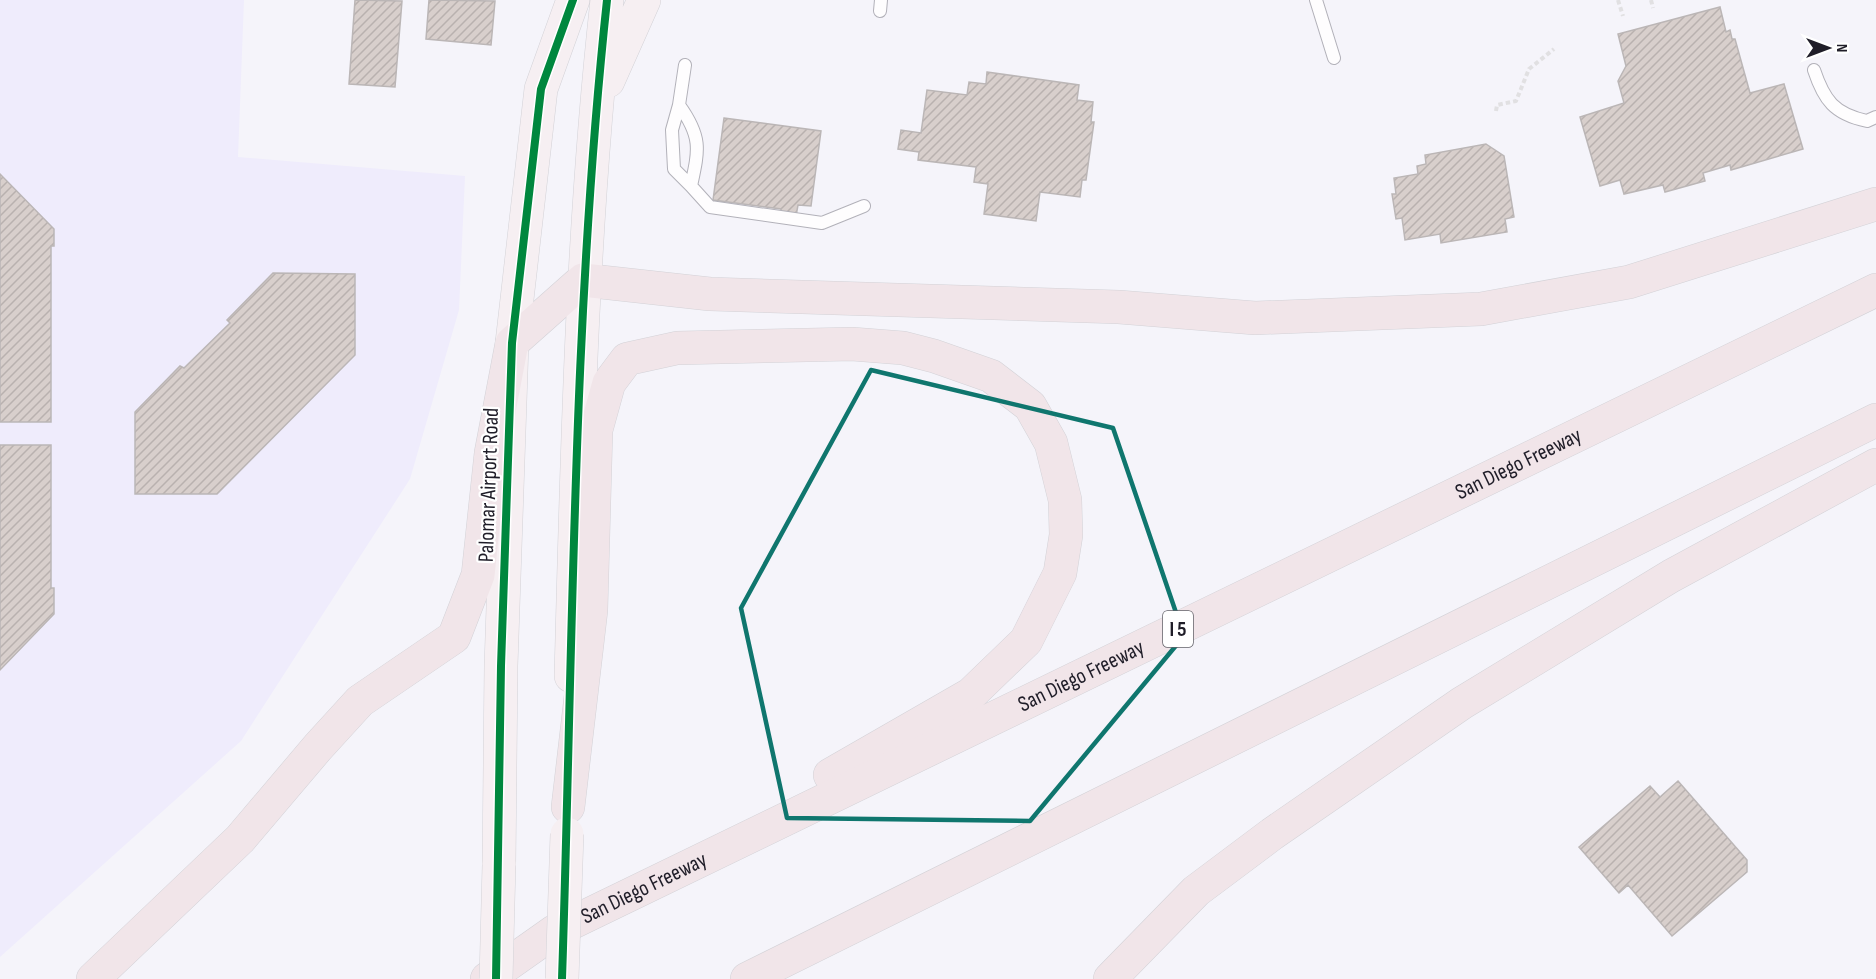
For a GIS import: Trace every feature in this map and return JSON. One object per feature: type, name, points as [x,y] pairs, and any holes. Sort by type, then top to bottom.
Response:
[{"type":"highway","points":[[93,979],[240,839],[360,701],[454,637],[478,574],[491,453],[512,343],[583,279],[710,294],[1119,306],[1255,318],[1481,309],[1629,282],[1876,204]]},
{"type":"highway","name":"San Diego Freeway","points":[[487,979],[555,931],[1876,290]]},
{"type":"highway","points":[[567,820],[591,610],[596,430],[609,383],[627,359],[677,348],[852,344],[903,348],[991,376],[1030,406],[1051,443],[1065,500],[1066,536],[1060,573],[1026,641],[971,694],[737,828],[686,867]]},
{"type":"highway","points":[[747,979],[1876,420]]},
{"type":"highway","points":[[1110,979],[1196,891],[1272,834],[1462,704],[1671,576],[1876,465]]},
{"type":"main road","name":"Palomar Airport Road","points":[[496,979],[501,666],[512,343],[541,89],[573,0]]},
{"type":"main road","points":[[562,979],[583,279],[595,110],[607,0]]},
{"type":"main road","points":[[595,110],[644,0]]},
{"type":"lane","points":[[1316,0],[1334,58]]},
{"type":"lane","points":[[685,65],[679,105],[672,130],[674,169],[710,207],[822,223],[864,206]]},
{"type":"lane","points":[[1814,70],[1821,91],[1834,108],[1867,121],[1876,117]]},
{"type":"lane","points":[[679,105],[693,125],[698,151],[691,186]]},
{"type":"path","points":[[1618,0],[1623,16]]},
{"type":"path","points":[[1651,0],[1653,8]]},
{"type":"path","points":[[1496,111],[1497,105],[1516,101],[1529,69],[1554,49]]},
{"type":"highlighted area","points":[[871,370],[1113,428],[1184,636],[1030,821],[787,818],[741,608]]},
{"type":"shaded area","points":[[0,0],[244,0],[238,157],[465,176],[459,310],[410,479],[241,741],[0,957]]},
{"type":"building","points":[[355,0],[402,1],[395,87],[349,84]]},
{"type":"building","points":[[429,0],[495,1],[491,45],[426,39]]},
{"type":"building","points":[[1720,7],[1726,32],[1730,30],[1732,39],[1735,39],[1750,93],[1784,84],[1803,149],[1731,170],[1730,165],[1703,173],[1705,181],[1665,192],[1663,185],[1624,194],[1620,180],[1600,186],[1580,117],[1624,103],[1618,81],[1626,66],[1618,34]]},
{"type":"building","points":[[987,72],[1079,85],[1077,100],[1093,102],[1091,122],[1094,122],[1086,180],[1082,180],[1080,197],[1040,192],[1036,221],[984,214],[988,184],[974,182],[976,167],[918,160],[919,152],[898,149],[901,130],[921,133],[927,90],[967,95],[969,82],[986,84]]},
{"type":"building","points":[[724,118],[821,131],[811,206],[798,205],[796,216],[780,213],[781,209],[713,200]]},
{"type":"building","points":[[1486,144],[1504,156],[1514,217],[1505,219],[1507,232],[1441,243],[1440,234],[1405,240],[1402,218],[1396,219],[1392,194],[1396,194],[1394,178],[1418,174],[1417,166],[1426,164],[1425,155]]},
{"type":"building","points":[[0,174],[54,229],[54,246],[51,246],[51,422],[0,422]]},
{"type":"building","points":[[273,273],[355,274],[355,355],[217,494],[135,494],[135,412],[180,366],[184,368],[230,323],[227,320]]},
{"type":"building","points":[[0,445],[51,445],[51,588],[54,588],[54,614],[0,670]]},
{"type":"building","points":[[1678,781],[1747,860],[1747,872],[1672,936],[1628,885],[1619,893],[1579,847],[1650,786],[1660,797]]},
{"type":"cycle path","points":[[496,979],[501,666],[512,343],[541,89],[573,0]]},
{"type":"cycle path","points":[[562,979],[580,366],[595,122],[607,0]]}]
